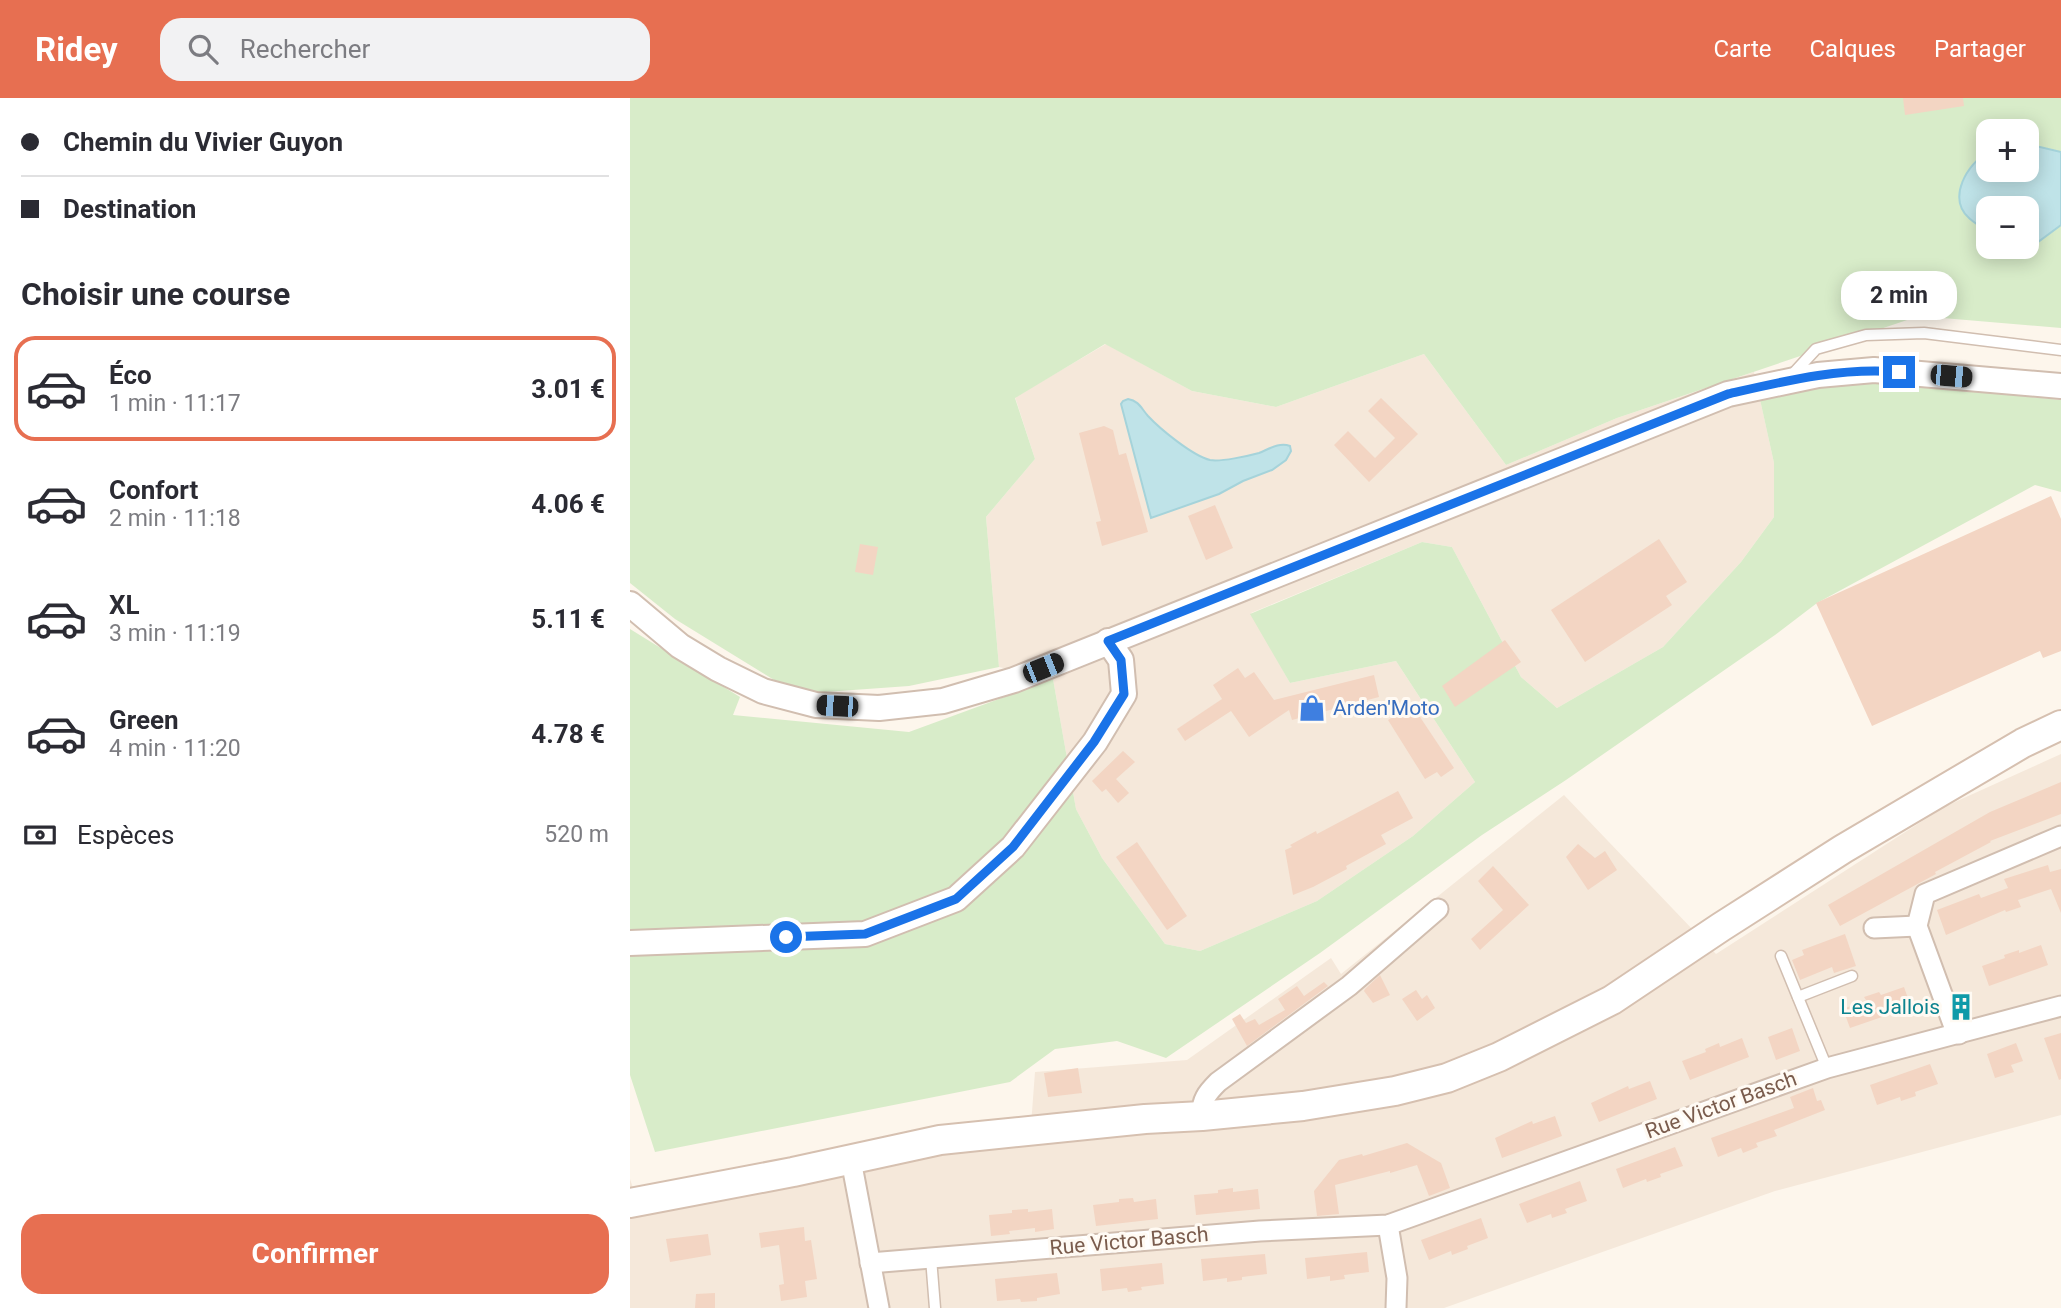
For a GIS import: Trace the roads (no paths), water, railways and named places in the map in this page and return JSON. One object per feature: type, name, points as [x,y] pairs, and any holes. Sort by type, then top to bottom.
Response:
[{"type":"main road","points":[[630,1203],[940,1140],[1303,1106],[1395,1091],[1447,1078],[1500,1057],[1612,1000],[1843,849],[2023,743],[2061,725]]},
{"type":"street","points":[[630,604],[681,646],[718,669],[763,691],[816,705],[879,708],[943,701],[1014,680],[1728,394],[1818,374],[1874,370],[2061,386]]},
{"type":"street","points":[[630,943],[865,934],[956,899],[1013,847],[1094,742],[1124,694],[1121,660],[1108,641]]},
{"type":"street","points":[[1959,1034],[1917,926],[1925,894],[2061,836]]},
{"type":"street","points":[[1202,1116],[1206,1094],[1218,1082],[1349,986],[1438,909]]},
{"type":"street","points":[[1874,928],[1917,926]]},
{"type":"street","name":"Rue Victor Basch","points":[[870,1263],[1260,1231],[1388,1225],[1827,1068],[2061,1006]]},
{"type":"street","points":[[851,1160],[879,1308]]},
{"type":"street","points":[[1388,1225],[1397,1278],[1396,1308]]},
{"type":"lane","points":[[1786,381],[1816,349],[1866,335],[1924,333],[2061,350]]},
{"type":"lane","points":[[1781,956],[1827,1068]]},
{"type":"lane","points":[[1798,997],[1852,976]]},
{"type":"lane","points":[[931,1258],[935,1308]]},
{"type":"water","points":[[2039,147],[2061,152],[2061,225],[2039,241],[2039,196],[1976,196],[1976,223],[1963,210],[1960,201],[1962,182],[1976,162],[1976,182],[2039,182]]},
{"type":"water","points":[[1128,399],[1137,403],[1177,441],[1210,460],[1242,457],[1282,445],[1290,446],[1291,451],[1286,460],[1272,470],[1219,494],[1151,518],[1121,404]]},
{"type":"place","name":"Arden'Moto","points":[[1312,708]]},
{"type":"place","name":"Les Jallois","points":[[1961,1007]]}]
